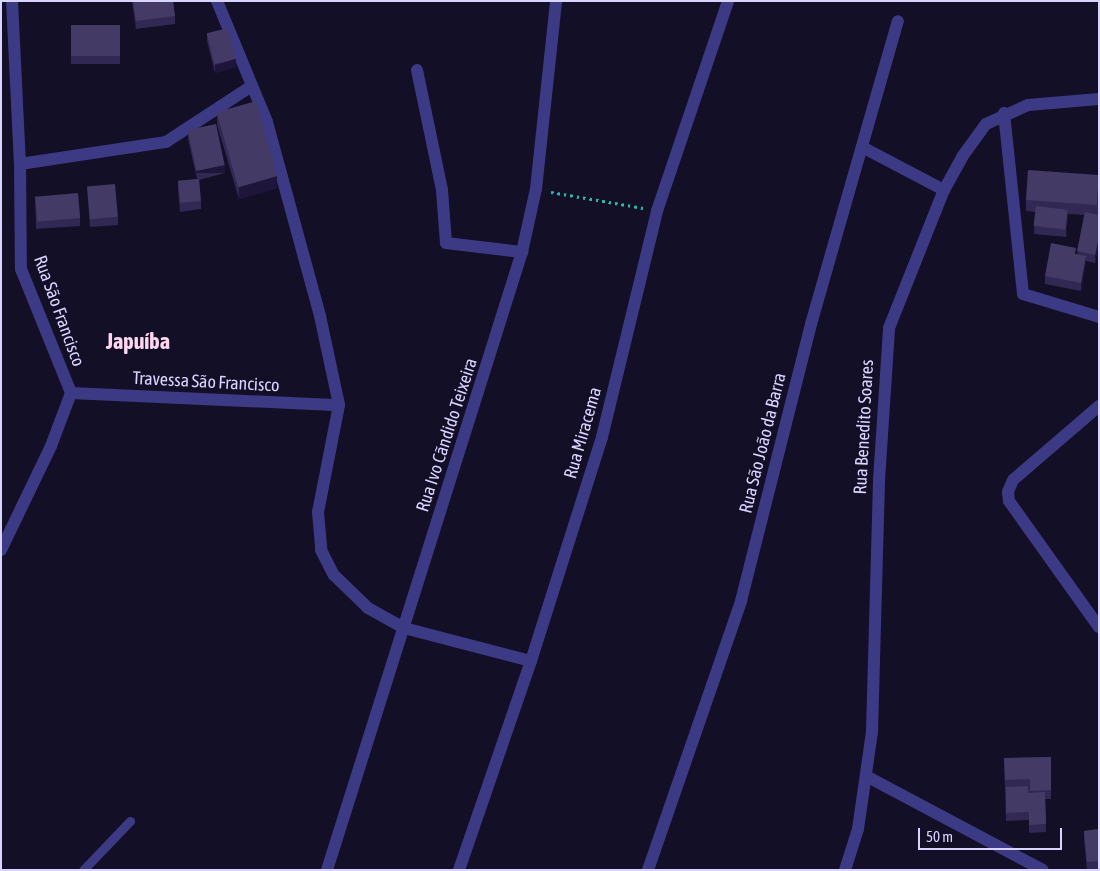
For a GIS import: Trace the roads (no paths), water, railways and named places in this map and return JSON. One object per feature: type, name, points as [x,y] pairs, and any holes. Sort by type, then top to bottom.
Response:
[{"type":"street","name":"Rua São Francisco","points":[[12,1],[20,164],[18,244],[21,269],[71,393]]},
{"type":"street","points":[[217,1],[250,87],[267,122],[320,316],[338,406],[318,512],[321,550],[334,575],[368,608],[404,628],[531,660]]},
{"type":"street","name":"Rua Ivo Cãndido Teixeira","points":[[327,870],[522,252],[536,189],[556,1]]},
{"type":"street","name":"Rua Miracema","points":[[458,870],[531,660],[602,437],[657,210],[728,1]]},
{"type":"street","name":"Rua São João da Barra","points":[[648,870],[741,601],[811,324],[898,22]]},
{"type":"street","points":[[417,70],[442,190],[446,243],[522,252]]},
{"type":"street","points":[[20,164],[166,142],[250,87]]},
{"type":"street","name":"Rua Benedito Soares","points":[[845,870],[858,829],[872,732],[885,352],[889,328],[944,190],[962,157],[986,124],[1004,113],[1028,105],[1099,99]]},
{"type":"street","points":[[1004,113],[1023,294],[1099,317]]},
{"type":"street","points":[[862,147],[944,190]]},
{"type":"street","points":[[1,550],[51,446],[71,393]]},
{"type":"street","name":"Travessa São Francisco","points":[[71,393],[338,406]]},
{"type":"street","points":[[1099,406],[1013,480],[1008,492],[1009,501],[1099,627]]},
{"type":"street","points":[[866,776],[1043,870]]},
{"type":"lane","points":[[83,870],[130,821]]},
{"type":"district","name":"Japuíba","points":[[138,342]]}]
